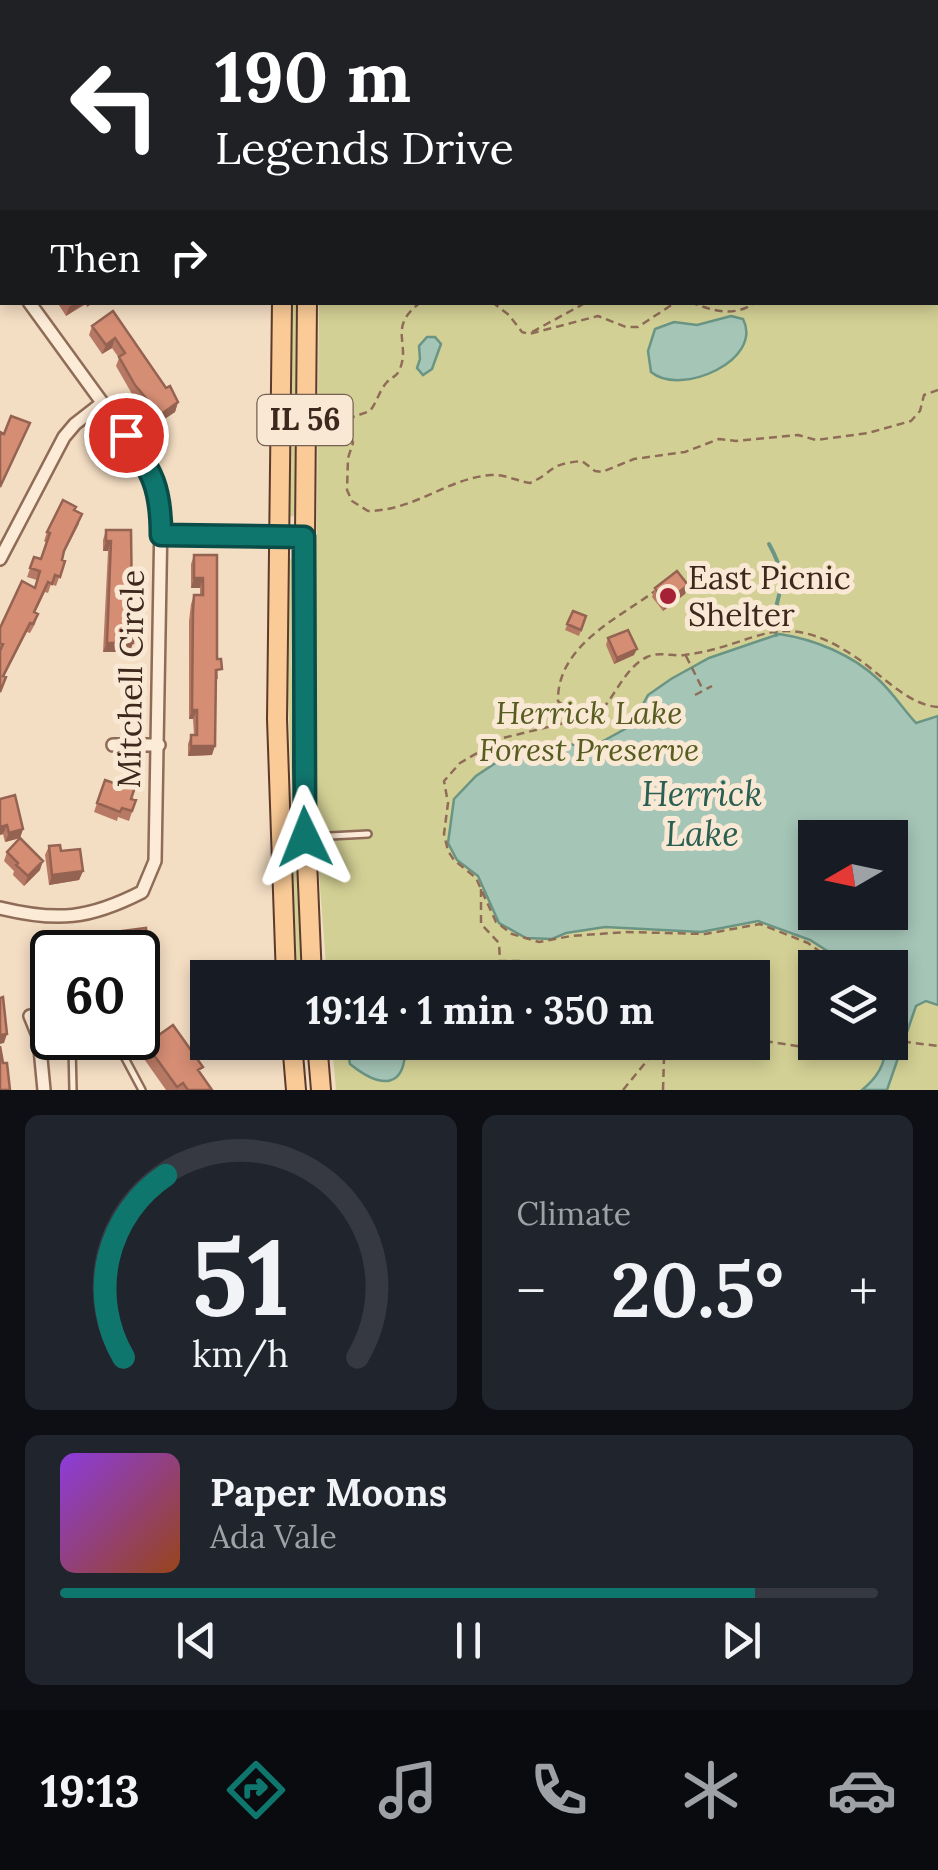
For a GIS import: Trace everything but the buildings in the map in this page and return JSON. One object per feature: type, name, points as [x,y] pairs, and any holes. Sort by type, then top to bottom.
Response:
[{"type":"main road","name":"IL 56","points":[[282,305],[278,536],[280,838],[285,960]]},
{"type":"main road","name":"IL 56","points":[[307,305],[305,837],[311,960]]},
{"type":"main road","points":[[294,1060],[296,1090]]},
{"type":"main road","points":[[319,1060],[322,1090]]},
{"type":"street","name":"Mitchell Circle","points":[[0,908],[53,918],[92,914],[142,892],[155,861],[161,504],[149,467],[31,305]]},
{"type":"street","points":[[0,559],[64,437],[102,403]]},
{"type":"street","points":[[161,535],[304,537]]},
{"type":"street","points":[[112,745],[158,745]]},
{"type":"street","points":[[41,1060],[44,1090]]},
{"type":"lane","points":[[280,838],[368,834]]},
{"type":"lane","points":[[73,1090],[72,1047],[118,1047],[142,1090]]},
{"type":"path","points":[[418,305],[401,326],[396,375],[384,385],[370,412],[350,418],[347,423],[352,442],[347,490],[352,501],[368,511],[416,503],[443,488],[477,477],[502,475],[530,483],[564,462],[582,461],[602,472],[634,459],[686,452],[720,440],[798,435],[816,440],[868,433],[911,422],[924,395],[938,390]]},
{"type":"path","points":[[496,305],[522,332],[529,334],[593,316],[638,327],[671,305]]},
{"type":"path","points":[[506,312],[508,305]]},
{"type":"path","points":[[529,334],[582,305]]},
{"type":"path","points":[[700,305],[722,312],[739,311],[750,305]]},
{"type":"path","points":[[585,720],[564,708],[555,690],[571,656],[581,644],[658,589]]},
{"type":"path","points":[[818,950],[760,924],[705,934],[626,932],[528,940],[502,928],[472,872],[454,860],[446,844],[448,803],[443,786],[448,774],[504,738],[585,720],[603,710],[620,682],[645,658],[662,653],[685,655],[773,631],[813,634],[840,646],[920,704],[938,707]]},
{"type":"path","points":[[685,655],[703,690]]},
{"type":"path","points":[[695,694],[712,686]]},
{"type":"path","points":[[481,887],[481,924],[499,944],[500,960]]},
{"type":"path","points":[[770,1042],[798,1046]]},
{"type":"path","points":[[908,1042],[938,1046]]},
{"type":"path","points":[[623,1090],[648,1060]]},
{"type":"path","points":[[663,1090],[664,1060]]},
{"type":"green space","points":[[288,305],[301,305],[298,511],[292,517],[286,514]]},
{"type":"green space","name":"Herrick Lake Forest Preserve","points":[[319,305],[938,305],[938,1090],[336,1090],[333,1060],[770,1060],[770,960],[326,960],[314,810]]},
{"type":"green space","points":[[287,556],[292,560],[291,663],[298,813],[293,816],[284,604]]},
{"type":"green space","points":[[290,855],[299,856],[305,960],[293,960]]},
{"type":"water","points":[[731,316],[743,319],[746,334],[742,348],[731,360],[699,377],[681,380],[664,379],[651,372],[648,351],[655,329],[674,322],[697,325]]},
{"type":"water","points":[[427,337],[435,337],[441,344],[432,369],[423,375],[417,368],[419,346]]},
{"type":"water","name":"Herrick Lake","points":[[779,634],[832,650],[869,671],[916,723],[938,716],[938,1005],[926,1001],[916,1006],[908,1029],[908,950],[826,950],[810,940],[758,921],[701,932],[605,927],[552,939],[526,938],[499,923],[478,876],[457,860],[448,843],[454,799],[476,776],[506,756],[547,743],[594,746],[625,729],[648,695],[709,658]]},
{"type":"water","points":[[349,1060],[404,1060],[397,1077],[382,1081]]},
{"type":"water","name":"Herrick Lake","points":[[883,1060],[897,1060],[887,1090],[862,1090],[872,1080]]},
{"type":"waterway","points":[[769,544],[781,572],[776,635]]},
{"type":"place","name":"East Picnic Shelter","points":[[668,596]]},
{"type":"route","points":[[126,435],[154,478],[161,504],[161,535],[304,537],[305,837]]}]
